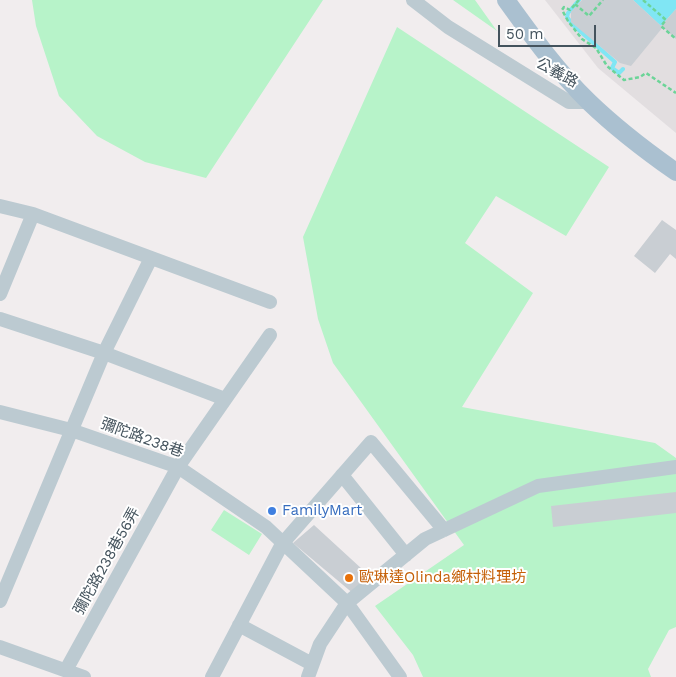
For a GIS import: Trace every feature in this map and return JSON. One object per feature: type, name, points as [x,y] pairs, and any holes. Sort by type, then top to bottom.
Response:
[{"type":"main road","points":[[506,0],[543,52],[588,102],[634,142],[676,172]]},
{"type":"street","name":"公義路","points":[[413,0],[448,27],[569,102],[588,102]]},
{"type":"street","points":[[0,206],[33,214],[270,302]]},
{"type":"street","points":[[0,294],[33,214]]},
{"type":"street","points":[[0,601],[5,571],[104,352],[151,258]]},
{"type":"street","points":[[0,319],[104,352],[225,399]]},
{"type":"street","name":"彌陀路238巷56弄","points":[[66,670],[178,467],[270,335]]},
{"type":"street","name":"彌陀路238巷","points":[[0,412],[70,430],[178,467],[266,527],[347,603],[400,677]]},
{"type":"street","points":[[212,677],[282,544],[370,442],[444,530]]},
{"type":"street","points":[[239,625],[310,671],[320,644],[347,603],[425,539],[538,486],[676,467]]},
{"type":"street","points":[[342,475],[406,555]]},
{"type":"street","points":[[0,647],[84,677]]},
{"type":"path","points":[[579,0],[570,10],[564,7],[562,10],[582,39],[596,48],[607,66],[624,80],[640,77],[646,73],[676,94]]},
{"type":"path","points":[[576,4],[589,16],[603,0]]},
{"type":"path","points":[[643,0],[666,20],[661,26],[676,38]]},
{"type":"shaded area","points":[[545,0],[676,0],[676,133],[598,68]]},
{"type":"green space","points":[[32,0],[323,0],[206,178],[145,162],[97,136],[59,96],[36,26]]},
{"type":"green space","points":[[453,0],[475,0],[497,31]]},
{"type":"green space","points":[[397,27],[609,167],[566,236],[496,196],[465,243],[533,293],[462,407],[655,443],[676,458],[676,627],[669,630],[648,669],[651,677],[423,677],[413,655],[375,606],[464,545],[333,363],[318,319],[303,237]]},
{"type":"green space","points":[[224,510],[262,534],[249,555],[211,530]]},
{"type":"water","points":[[633,0],[676,0],[676,9],[661,26]]},
{"type":"building","points":[[582,0],[633,0],[661,26],[676,9],[676,39],[663,27],[631,66],[620,63],[571,22],[571,12]]},
{"type":"building","points":[[662,220],[676,230],[676,259],[670,254],[655,273],[634,256]]},
{"type":"building","points":[[676,492],[676,513],[553,527],[551,506]]},
{"type":"building","points":[[314,525],[374,580],[355,595],[293,543]]},
{"type":"waterway","points":[[579,0],[567,17],[573,25],[615,62],[612,68],[619,73],[623,69]]},
{"type":"place","name":"FamilyMart","points":[[272,511]]},
{"type":"place","name":"歐琳達Olinda鄉村料理坊","points":[[349,578]]}]
